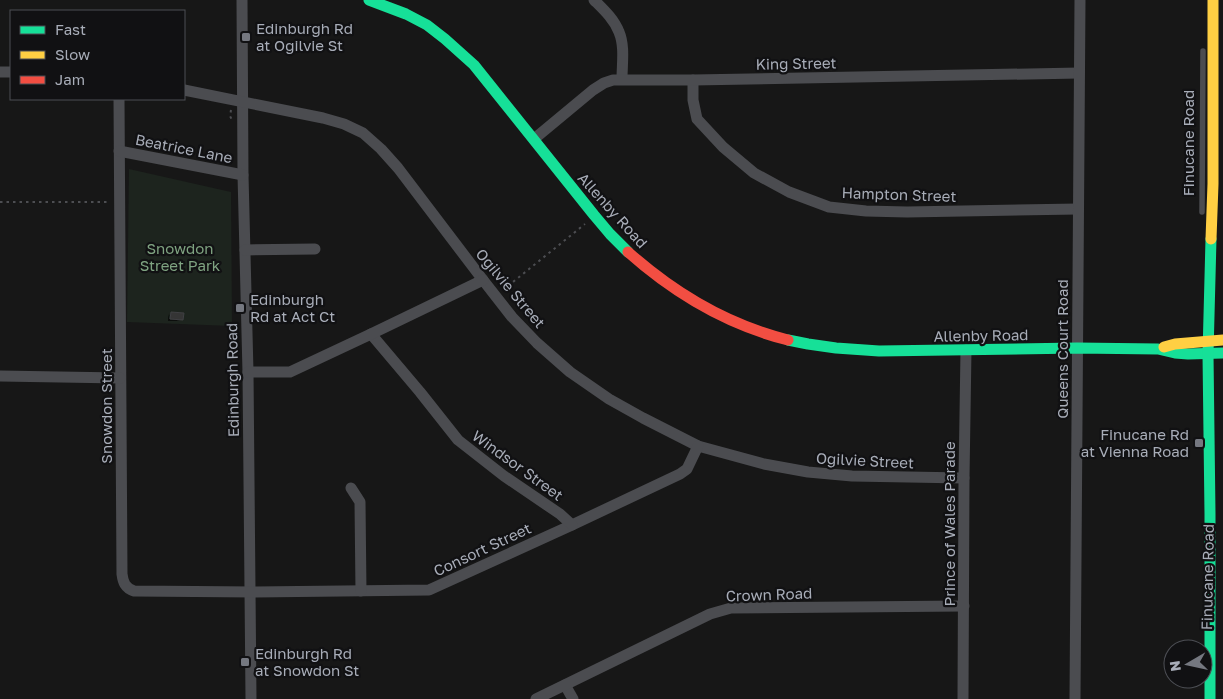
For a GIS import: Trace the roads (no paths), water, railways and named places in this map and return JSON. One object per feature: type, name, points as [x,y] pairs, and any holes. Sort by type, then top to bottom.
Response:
[{"type":"main road","name":"Allenby Road","points":[[369,0],[398,10],[426,25],[452,44],[474,66],[595,216],[628,252],[660,279],[726,318],[767,334],[849,351],[1077,348],[1158,349],[1188,354],[1223,353]]},
{"type":"main road","name":"Finucane Road","points":[[1210,699],[1208,354],[1213,184],[1213,0]]},
{"type":"main road","name":"Allenby Road","points":[[1158,349],[1175,344],[1223,340]]},
{"type":"main road","name":"Finucane Road","points":[[1221,629],[1221,699]]},
{"type":"street","name":"Edinburgh Road","points":[[242,0],[251,699]]},
{"type":"street","points":[[594,0],[613,21],[619,32],[622,46],[622,80]]},
{"type":"street","name":"Queens Court Road","points":[[1075,699],[1080,0]]},
{"type":"street","name":"King Street","points":[[534,139],[593,90],[613,80],[1079,74]]},
{"type":"street","name":"Hampton Street","points":[[693,80],[693,100],[697,119],[723,147],[754,173],[789,192],[829,207],[866,211],[907,212],[1078,209]]},
{"type":"street","name":"Ogilvie Street","points":[[185,90],[323,118],[344,124],[363,134],[381,149],[398,168],[512,317],[537,342],[570,372],[610,398],[698,446],[764,464],[808,472],[852,476],[964,478]]},
{"type":"street","name":"Snowdon Street","points":[[120,100],[122,574],[126,586],[134,591],[250,592]]},
{"type":"street","name":"Beatrice Lane","points":[[119,151],[243,175]]},
{"type":"street","points":[[246,250],[315,249]]},
{"type":"street","points":[[248,372],[290,372],[483,280]]},
{"type":"street","name":"Windsor Street","points":[[371,334],[458,440],[504,476],[560,514],[572,525]]},
{"type":"street","name":"Prince of Wales Parade","points":[[963,699],[966,350]]},
{"type":"street","points":[[0,376],[120,378]]},
{"type":"street","name":"Consort Street","points":[[250,592],[429,590],[680,474],[687,468],[698,446]]},
{"type":"street","points":[[351,488],[360,502],[361,591]]},
{"type":"street","name":"Crown Road","points":[[536,699],[720,610],[730,608],[964,606]]},
{"type":"street","points":[[565,685],[573,699]]},
{"type":"lane","name":"Finucane Road","points":[[1202,218],[1203,40]]},
{"type":"lane","name":"Finucane Road","points":[[1203,266],[1210,285]]},
{"type":"lane","name":"Finucane Road","points":[[1203,524],[1210,514]]},
{"type":"place","name":"Edinburgh Rd at Ogilvie St","points":[[246,37]]},
{"type":"place","name":"Edinburgh Rd at Act Ct","points":[[240,308]]},
{"type":"place","name":"Finucane Rd at Vienna Road","points":[[1199,443]]},
{"type":"place","name":"Edinburgh Rd at Snowdon St","points":[[245,662]]},
{"type":"park label","name":"Snowdon Street Park","points":[[180,256]]}]
